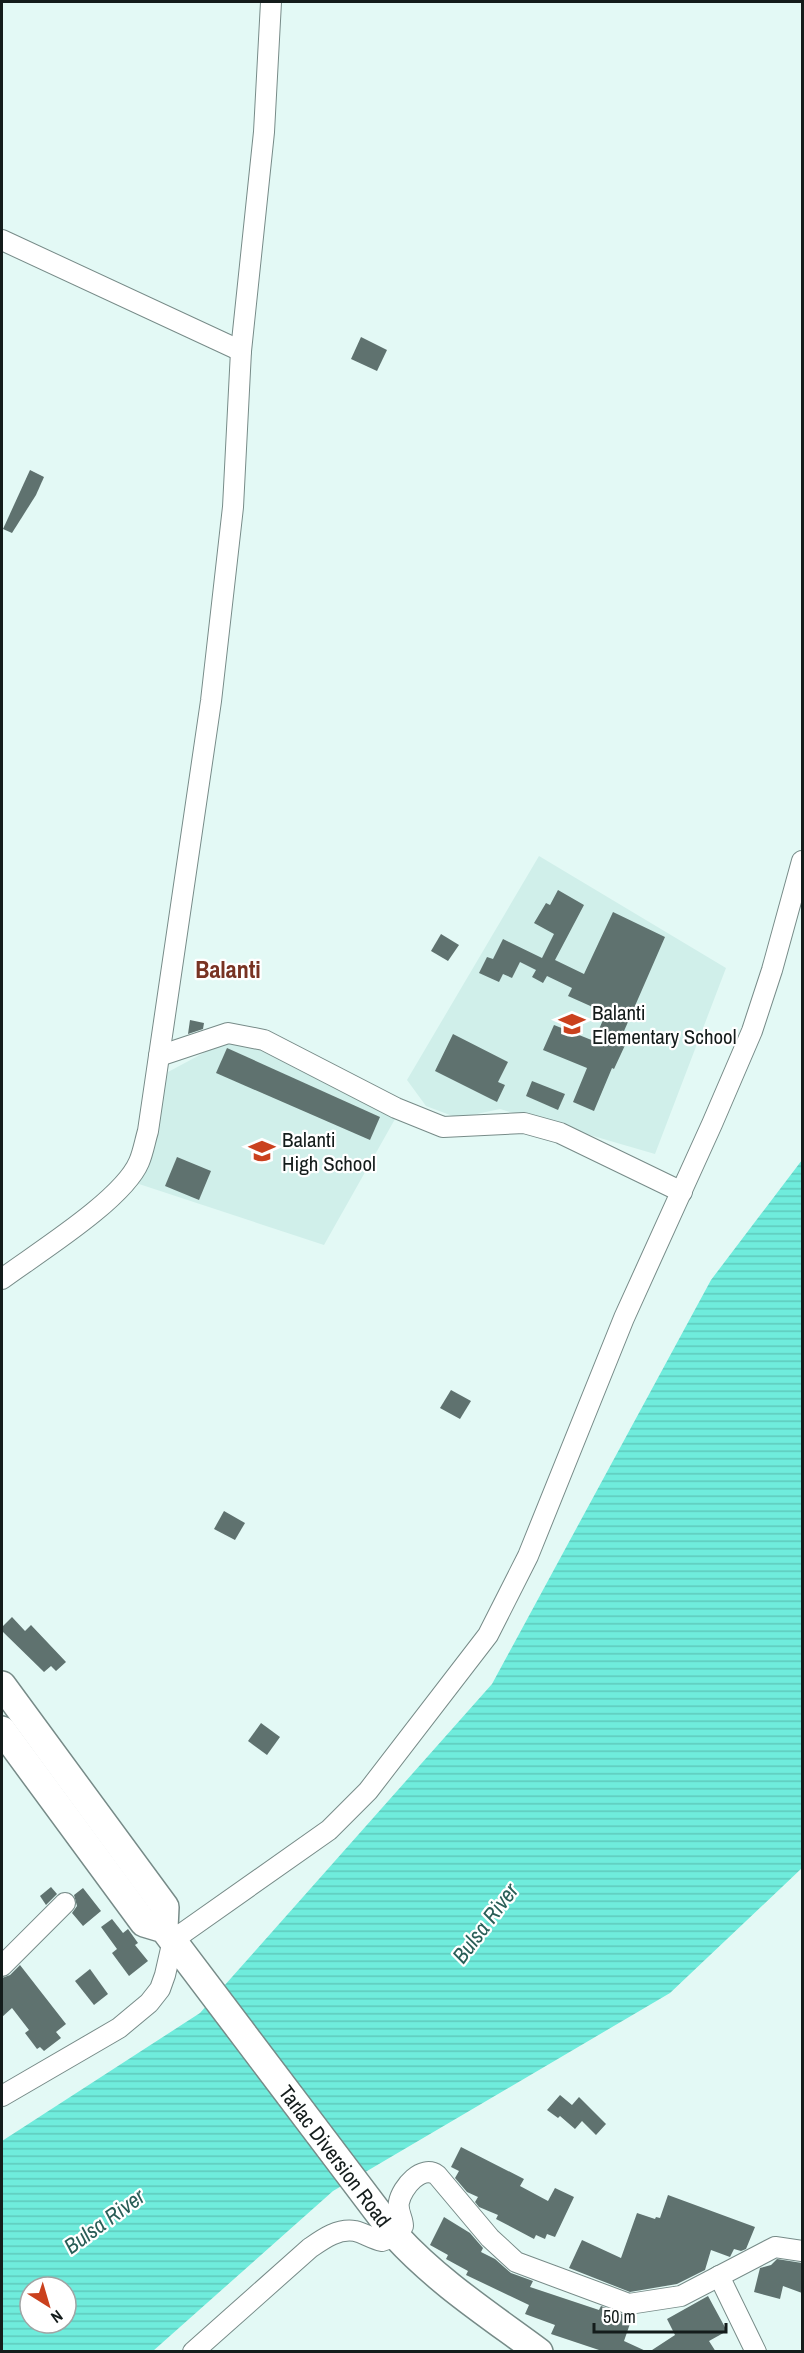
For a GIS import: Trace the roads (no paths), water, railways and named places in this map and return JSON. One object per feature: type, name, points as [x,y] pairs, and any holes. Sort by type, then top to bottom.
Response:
[{"type":"main road","name":"Tarlac Diversion Road","points":[[2,1685],[165,1907],[173,1940]]},
{"type":"main road","name":"Tarlac Diversion Road","points":[[2,1730],[144,1923],[173,1940],[388,2226],[425,2265],[458,2293],[539,2352]]},
{"type":"street","points":[[2,1279],[104,1204],[124,1185],[139,1164],[148,1131],[211,702],[233,507],[241,351],[264,132],[271,2]]},
{"type":"street","points":[[2,240],[241,351]]},
{"type":"street","points":[[2,2096],[119,2028],[149,2003],[160,1989],[173,1940],[329,1830],[368,1791],[488,1635],[528,1556],[624,1318],[752,1031],[772,970],[802,861]]},
{"type":"street","points":[[159,1056],[228,1033],[264,1040],[396,1108],[443,1127],[524,1123],[560,1133],[682,1192]]},
{"type":"street","points":[[2,1966],[65,1903]]},
{"type":"street","points":[[193,2352],[310,2248],[329,2235],[356,2231],[382,2241],[388,2226],[403,2226],[399,2209],[402,2193],[417,2176],[432,2171],[463,2204],[490,2238],[516,2262],[629,2304],[681,2296],[775,2247],[802,2251]]},
{"type":"street","points":[[719,2276],[756,2352]]},
{"type":"water","name":"Bulsa River","points":[[802,1160],[802,1868],[670,1993],[333,2191],[153,2351],[2,2352],[2,2141],[200,2013],[492,1684],[711,1280]]},
{"type":"place","name":"Balanti Elementary School","points":[[572,1024]]},
{"type":"place","name":"Balanti High School","points":[[262,1151]]},
{"type":"district","name":"Balanti","points":[[228,969]]}]
